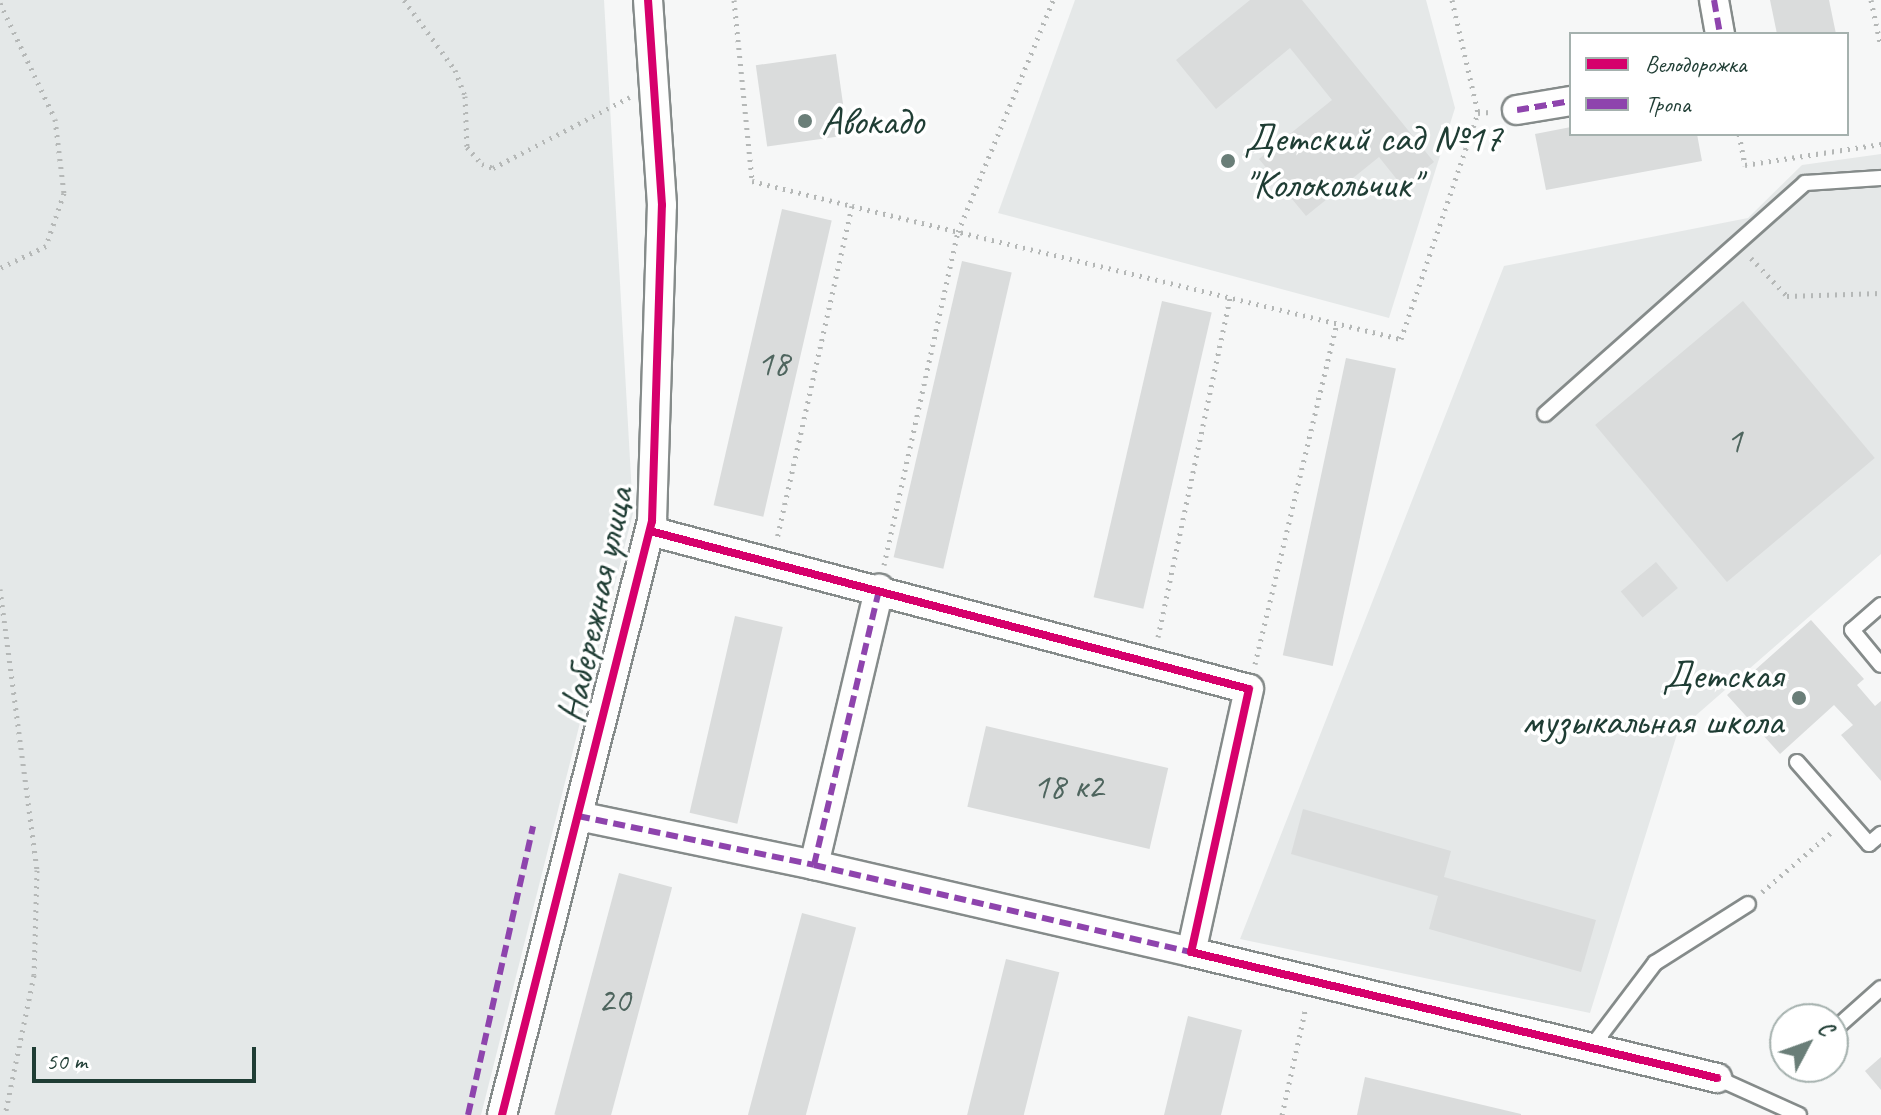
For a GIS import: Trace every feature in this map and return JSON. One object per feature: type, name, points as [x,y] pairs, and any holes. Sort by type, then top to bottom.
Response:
[{"type":"street","name":"Набережная улица","points":[[502,1115],[650,531],[662,205],[648,0]]},
{"type":"street","points":[[1714,0],[1720,32]]},
{"type":"street","points":[[1517,110],[1569,101]]},
{"type":"street","points":[[650,531],[1249,689],[1191,952]]},
{"type":"street","points":[[814,865],[879,589]]},
{"type":"street","points":[[578,816],[814,865],[1593,1045],[1717,1078]]},
{"type":"lane","points":[[1545,414],[1805,183],[1881,178]]},
{"type":"lane","points":[[1881,605],[1852,630],[1881,665]]},
{"type":"lane","points":[[1797,762],[1869,844],[1881,834]]},
{"type":"lane","points":[[1593,1045],[1655,963],[1748,904]]},
{"type":"lane","points":[[1849,1016],[1881,988]]},
{"type":"lane","points":[[1717,1078],[1799,1115]]},
{"type":"path","points":[[404,0],[455,70],[465,96],[467,147],[482,164],[493,168],[619,100],[656,91]]},
{"type":"path","points":[[734,0],[752,181],[1401,339],[1478,113],[1452,0]]},
{"type":"path","points":[[879,589],[958,232],[1053,0]]},
{"type":"path","points":[[1871,0],[1881,47]]},
{"type":"path","points":[[0,3],[55,119],[64,193],[46,246],[0,268]]},
{"type":"path","points":[[1478,113],[1517,110]]},
{"type":"path","points":[[1739,136],[1745,165],[1881,144]]},
{"type":"path","points":[[771,562],[852,206]]},
{"type":"path","points":[[1738,243],[1787,296],[1881,293]]},
{"type":"path","points":[[1153,663],[1230,297]]},
{"type":"path","points":[[1249,689],[1337,323]]},
{"type":"path","points":[[0,589],[37,870],[34,975],[5,1115]]},
{"type":"path","points":[[1748,904],[1846,819]]},
{"type":"path","points":[[1282,1115],[1312,981]]},
{"type":"shaded area","points":[[0,0],[604,0],[633,513],[481,1115],[0,1115]]},
{"type":"shaded area","name":"Детский сад №17 \"Колокольчик\"","points":[[1075,0],[1426,0],[1455,108],[1389,318],[998,213]]},
{"type":"shaded area","points":[[1881,154],[1881,554],[1678,731],[1590,1013],[1240,939],[1504,266],[1748,218],[1802,165]]},
{"type":"building","points":[[1250,0],[1302,0],[1434,162],[1403,187],[1379,157],[1306,216],[1259,159],[1332,100],[1290,48],[1216,109],[1176,60]]},
{"type":"building","points":[[1770,0],[1829,0],[1836,32],[1777,32]]},
{"type":"building","points":[[836,54],[847,135],[767,146],[756,65]]},
{"type":"building","points":[[1569,127],[1569,136],[1697,136],[1702,161],[1546,190],[1535,134]]},
{"type":"building","points":[[782,209],[832,220],[763,517],[714,505]]},
{"type":"building","points":[[962,261],[1012,272],[943,569],[894,557]]},
{"type":"building","points":[[1162,301],[1212,312],[1143,609],[1094,597]]},
{"type":"building","points":[[1743,301],[1875,458],[1727,582],[1595,425]]},
{"type":"building","points":[[1346,358],[1396,369],[1333,666],[1283,655]]},
{"type":"building","points":[[1656,562],[1678,588],[1643,618],[1621,592]]},
{"type":"building","points":[[735,616],[783,627],[737,824],[690,813]]},
{"type":"building","name":"Детская музыкальная школа","points":[[1811,620],[1864,679],[1857,685],[1875,706],[1881,701],[1881,781],[1841,735],[1853,725],[1834,705],[1780,754],[1727,695]]},
{"type":"building","points":[[986,726],[1168,768],[1150,849],[967,807]]},
{"type":"building","points":[[1303,809],[1451,851],[1444,877],[1596,920],[1581,972],[1429,929],[1438,896],[1291,854]]},
{"type":"building","points":[[619,873],[672,887],[611,1115],[554,1114]]},
{"type":"building","points":[[802,913],[856,927],[806,1115],[748,1115]]},
{"type":"building","points":[[1006,959],[1059,972],[1024,1115],[967,1115]]},
{"type":"building","points":[[1188,1016],[1242,1030],[1221,1115],[1164,1115]]},
{"type":"building","points":[[1881,1057],[1881,1090],[1865,1071]]},
{"type":"building","points":[[1365,1077],[1521,1114],[1521,1115],[1357,1115]]},
{"type":"marked path","points":[[1714,0],[1720,32]]},
{"type":"marked path","points":[[1517,110],[1569,101]]},
{"type":"marked path","points":[[578,816],[814,865],[879,589]]},
{"type":"marked path","points":[[468,1115],[533,826]]},
{"type":"marked path","points":[[814,865],[1191,952]]},
{"type":"cycle path","points":[[502,1115],[652,521],[662,205],[648,0]]},
{"type":"cycle path","points":[[650,531],[1249,689],[1191,952],[1717,1078]]},
{"type":"place","name":"Авокадо","points":[[805,121]]},
{"type":"place","name":"Детский сад №17 \"Колокольчик\"","points":[[1228,161]]},
{"type":"place","name":"Детская музыкальная школа","points":[[1799,698]]}]
